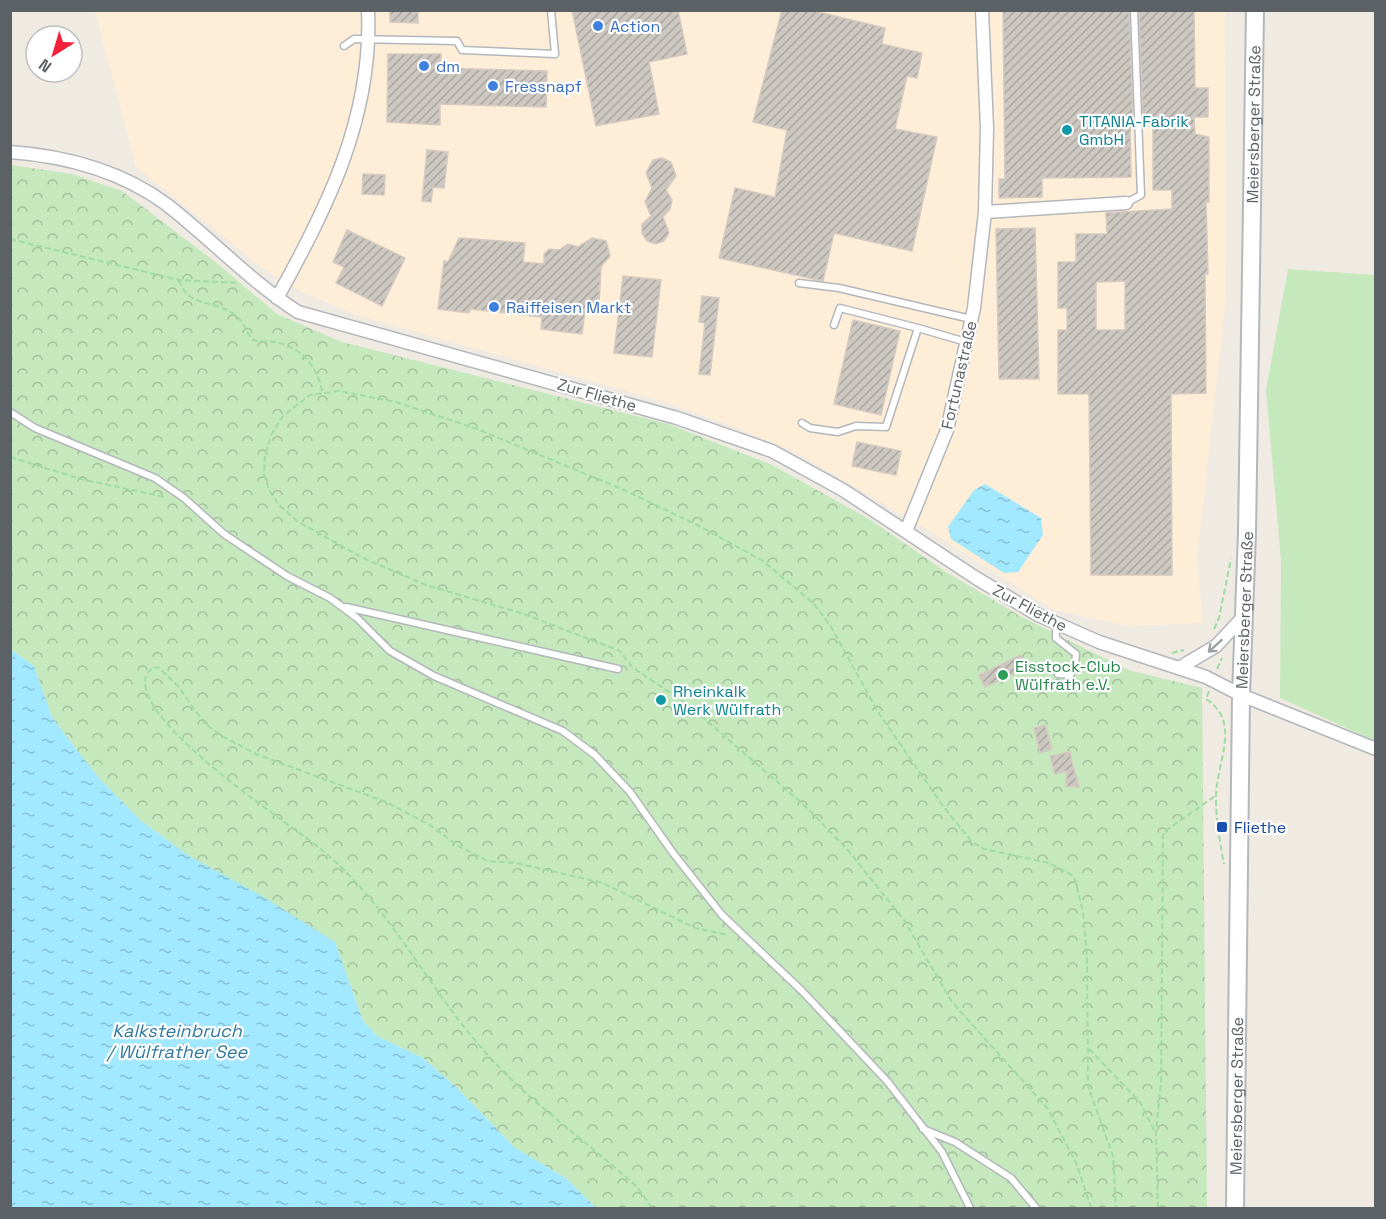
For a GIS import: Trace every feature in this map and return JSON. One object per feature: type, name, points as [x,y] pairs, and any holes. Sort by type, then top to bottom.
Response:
[{"type":"main road","name":"Meiersberger Straße","points":[[1235,1209],[1241,695],[1245,615],[1255,10]]},
{"type":"street","points":[[277,298],[344,165],[362,88],[368,10]]},
{"type":"street","name":"Fortunastraße","points":[[906,531],[947,430],[972,319],[985,212],[987,128],[982,10]]},
{"type":"street","name":"Zur Fliethe","points":[[10,152],[79,163],[138,187],[192,226],[253,280],[298,312],[725,433],[808,469],[1007,597],[1056,623],[1099,642],[1213,680],[1241,695],[1376,749]]},
{"type":"street","points":[[985,212],[1126,203]]},
{"type":"street","points":[[1179,668],[1216,646],[1245,615]]},
{"type":"lane","points":[[344,46],[354,39],[367,38],[442,40],[457,42],[462,50],[555,54],[550,10]]},
{"type":"lane","points":[[1126,203],[1141,195],[1134,10]]},
{"type":"lane","points":[[799,283],[839,288],[972,319]]},
{"type":"lane","points":[[834,325],[840,308],[967,342]]},
{"type":"lane","points":[[802,423],[810,428],[838,432],[856,426],[886,427],[918,328]]},
{"type":"lane","points":[[10,412],[35,428],[155,478],[188,502],[224,534],[287,576],[342,606],[390,651],[434,676],[563,731],[595,755],[630,792],[673,853],[722,915],[802,991],[887,1081],[942,1152],[970,1209]]},
{"type":"lane","points":[[342,606],[618,669]]},
{"type":"lane","points":[[1056,623],[1056,638],[1076,654],[1075,666],[1070,675],[1058,674]]},
{"type":"lane","points":[[922,1128],[956,1142],[1011,1178],[1036,1209]]},
{"type":"path","points":[[10,240],[179,280],[232,285],[253,280]]},
{"type":"path","points":[[179,280],[182,291],[195,301],[228,311],[239,319],[253,340],[273,342],[298,350],[319,377],[322,391]]},
{"type":"path","points":[[1091,1209],[1077,1165],[1048,1109],[952,1002],[904,920],[847,849],[806,807],[690,706],[632,667],[620,651],[524,614],[437,589],[395,573],[297,521],[279,505],[269,490],[264,474],[264,455],[271,435],[283,416],[296,403],[322,391],[370,395],[396,402],[519,446],[622,489],[699,526],[763,561],[814,604],[830,625],[878,711],[943,806],[972,842],[984,849],[1049,863],[1072,874],[1083,912],[1089,1049],[1088,1086],[1113,1156],[1116,1209]]},
{"type":"path","points":[[10,457],[81,479],[188,502]]},
{"type":"path","points":[[1158,1209],[1156,1132],[1161,1081],[1163,837],[1164,832],[1215,796],[1225,723],[1220,708],[1206,699],[1223,655]]},
{"type":"path","points":[[652,1209],[638,1188],[485,1053],[431,983],[378,904],[359,884],[315,844],[227,779],[172,728],[148,695],[144,681],[147,673],[153,667],[159,668],[178,686],[204,723],[222,736],[256,754],[386,802],[430,825],[460,847],[489,861],[516,862],[603,883],[695,928],[721,936],[743,935]]},
{"type":"path","points":[[1089,1049],[1140,1102],[1156,1132]]},
{"type":"shaded area","points":[[95,11],[1225,11],[1226,298],[1197,560],[1203,623],[1128,626],[1054,610],[926,529],[799,454],[737,428],[665,402],[357,315],[302,292],[264,269],[136,167]]},
{"type":"green space","points":[[11,165],[72,174],[122,191],[218,264],[277,314],[342,342],[668,424],[772,465],[869,519],[946,572],[1020,616],[1128,670],[1202,688],[1207,1208],[596,1208],[567,1179],[514,1147],[457,1088],[423,1058],[377,1036],[363,1021],[335,942],[189,856],[140,820],[98,778],[72,744],[52,717],[34,666],[11,649]]},
{"type":"green space","points":[[1288,269],[1375,275],[1375,741],[1280,698],[1281,560],[1266,390]]},
{"type":"water","points":[[985,484],[1041,518],[1043,535],[1018,572],[1004,573],[951,539],[948,527],[974,490]]},
{"type":"water","name":"Kalksteinbruch / Wülfrather See","points":[[10,649],[34,666],[52,717],[99,778],[140,820],[189,856],[262,896],[335,942],[363,1021],[377,1036],[423,1058],[457,1088],[514,1147],[567,1179],[596,1208],[11,1208]]},
{"type":"building","points":[[390,10],[418,10],[418,23],[390,22]]},
{"type":"building","points":[[572,10],[678,10],[687,54],[649,62],[659,114],[596,126]]},
{"type":"building","points":[[782,10],[810,10],[885,28],[882,44],[922,53],[917,78],[907,76],[895,129],[937,137],[912,251],[834,233],[823,281],[719,258],[735,188],[775,197],[787,130],[753,122]]},
{"type":"building","name":"TITANIA-Fabrik GmbH","points":[[1003,10],[1129,10],[1133,117],[1130,117],[1131,177],[1042,178],[1042,197],[999,198],[999,179],[1005,179]]},
{"type":"building","points":[[1139,10],[1194,10],[1195,88],[1208,88],[1208,117],[1194,117],[1195,134],[1209,137],[1209,202],[1206,202],[1208,274],[1205,274],[1206,393],[1171,394],[1172,575],[1091,575],[1089,394],[1058,394],[1058,330],[1067,330],[1067,308],[1058,308],[1058,262],[1076,262],[1076,234],[1107,234],[1106,213],[1172,209],[1172,190],[1153,190],[1153,117],[1143,117]],"holes":[[[1125,281],[1125,330],[1096,330],[1096,282]]]},
{"type":"building","points":[[388,54],[441,54],[441,68],[547,71],[546,107],[440,104],[440,125],[387,122]]},
{"type":"building","points":[[427,150],[448,152],[444,188],[433,187],[431,202],[422,201]]},
{"type":"building","points":[[662,158],[671,162],[676,176],[666,190],[672,200],[670,209],[663,217],[669,233],[664,241],[655,244],[647,241],[642,233],[642,224],[651,216],[645,202],[652,188],[646,173],[653,160]]},
{"type":"building","points":[[363,174],[385,175],[384,195],[362,194]]},
{"type":"building","points":[[1035,228],[1039,379],[999,379],[996,229]]},
{"type":"building","points":[[347,230],[405,258],[382,306],[336,283],[344,267],[333,262]]},
{"type":"building","points":[[459,238],[525,243],[523,262],[544,264],[544,254],[549,249],[559,250],[568,244],[578,247],[592,238],[606,241],[610,256],[601,267],[599,304],[595,308],[585,310],[582,334],[541,329],[542,317],[470,309],[469,313],[438,309],[444,261],[448,262]]},
{"type":"building","points":[[623,276],[661,280],[652,357],[614,353]]},
{"type":"building","points":[[702,296],[719,298],[710,375],[699,374],[705,323],[699,322]]},
{"type":"building","points":[[853,320],[900,331],[881,415],[834,404]]},
{"type":"building","points":[[857,442],[901,451],[896,475],[852,466]]},
{"type":"building","points":[[1021,655],[1027,668],[985,687],[979,675]]},
{"type":"building","points":[[1045,725],[1052,749],[1040,753],[1034,728]]},
{"type":"building","points":[[1070,752],[1079,787],[1066,786],[1067,771],[1055,774],[1050,756]]},
{"type":"place","name":"Action","points":[[598,26]]},
{"type":"place","name":"dm","points":[[424,66]]},
{"type":"place","name":"Fressnapf","points":[[493,86]]},
{"type":"place","name":"TITANIA-Fabrik GmbH","points":[[1067,130]]},
{"type":"place","name":"Raiffeisen Markt","points":[[494,307]]},
{"type":"place","name":"Eisstock-Club Wülfrath e.V.","points":[[1003,675]]},
{"type":"place","name":"Rheinkalk Werk Wülfrath","points":[[661,700]]},
{"type":"place","name":"Fliethe","points":[[1222,827]]}]
